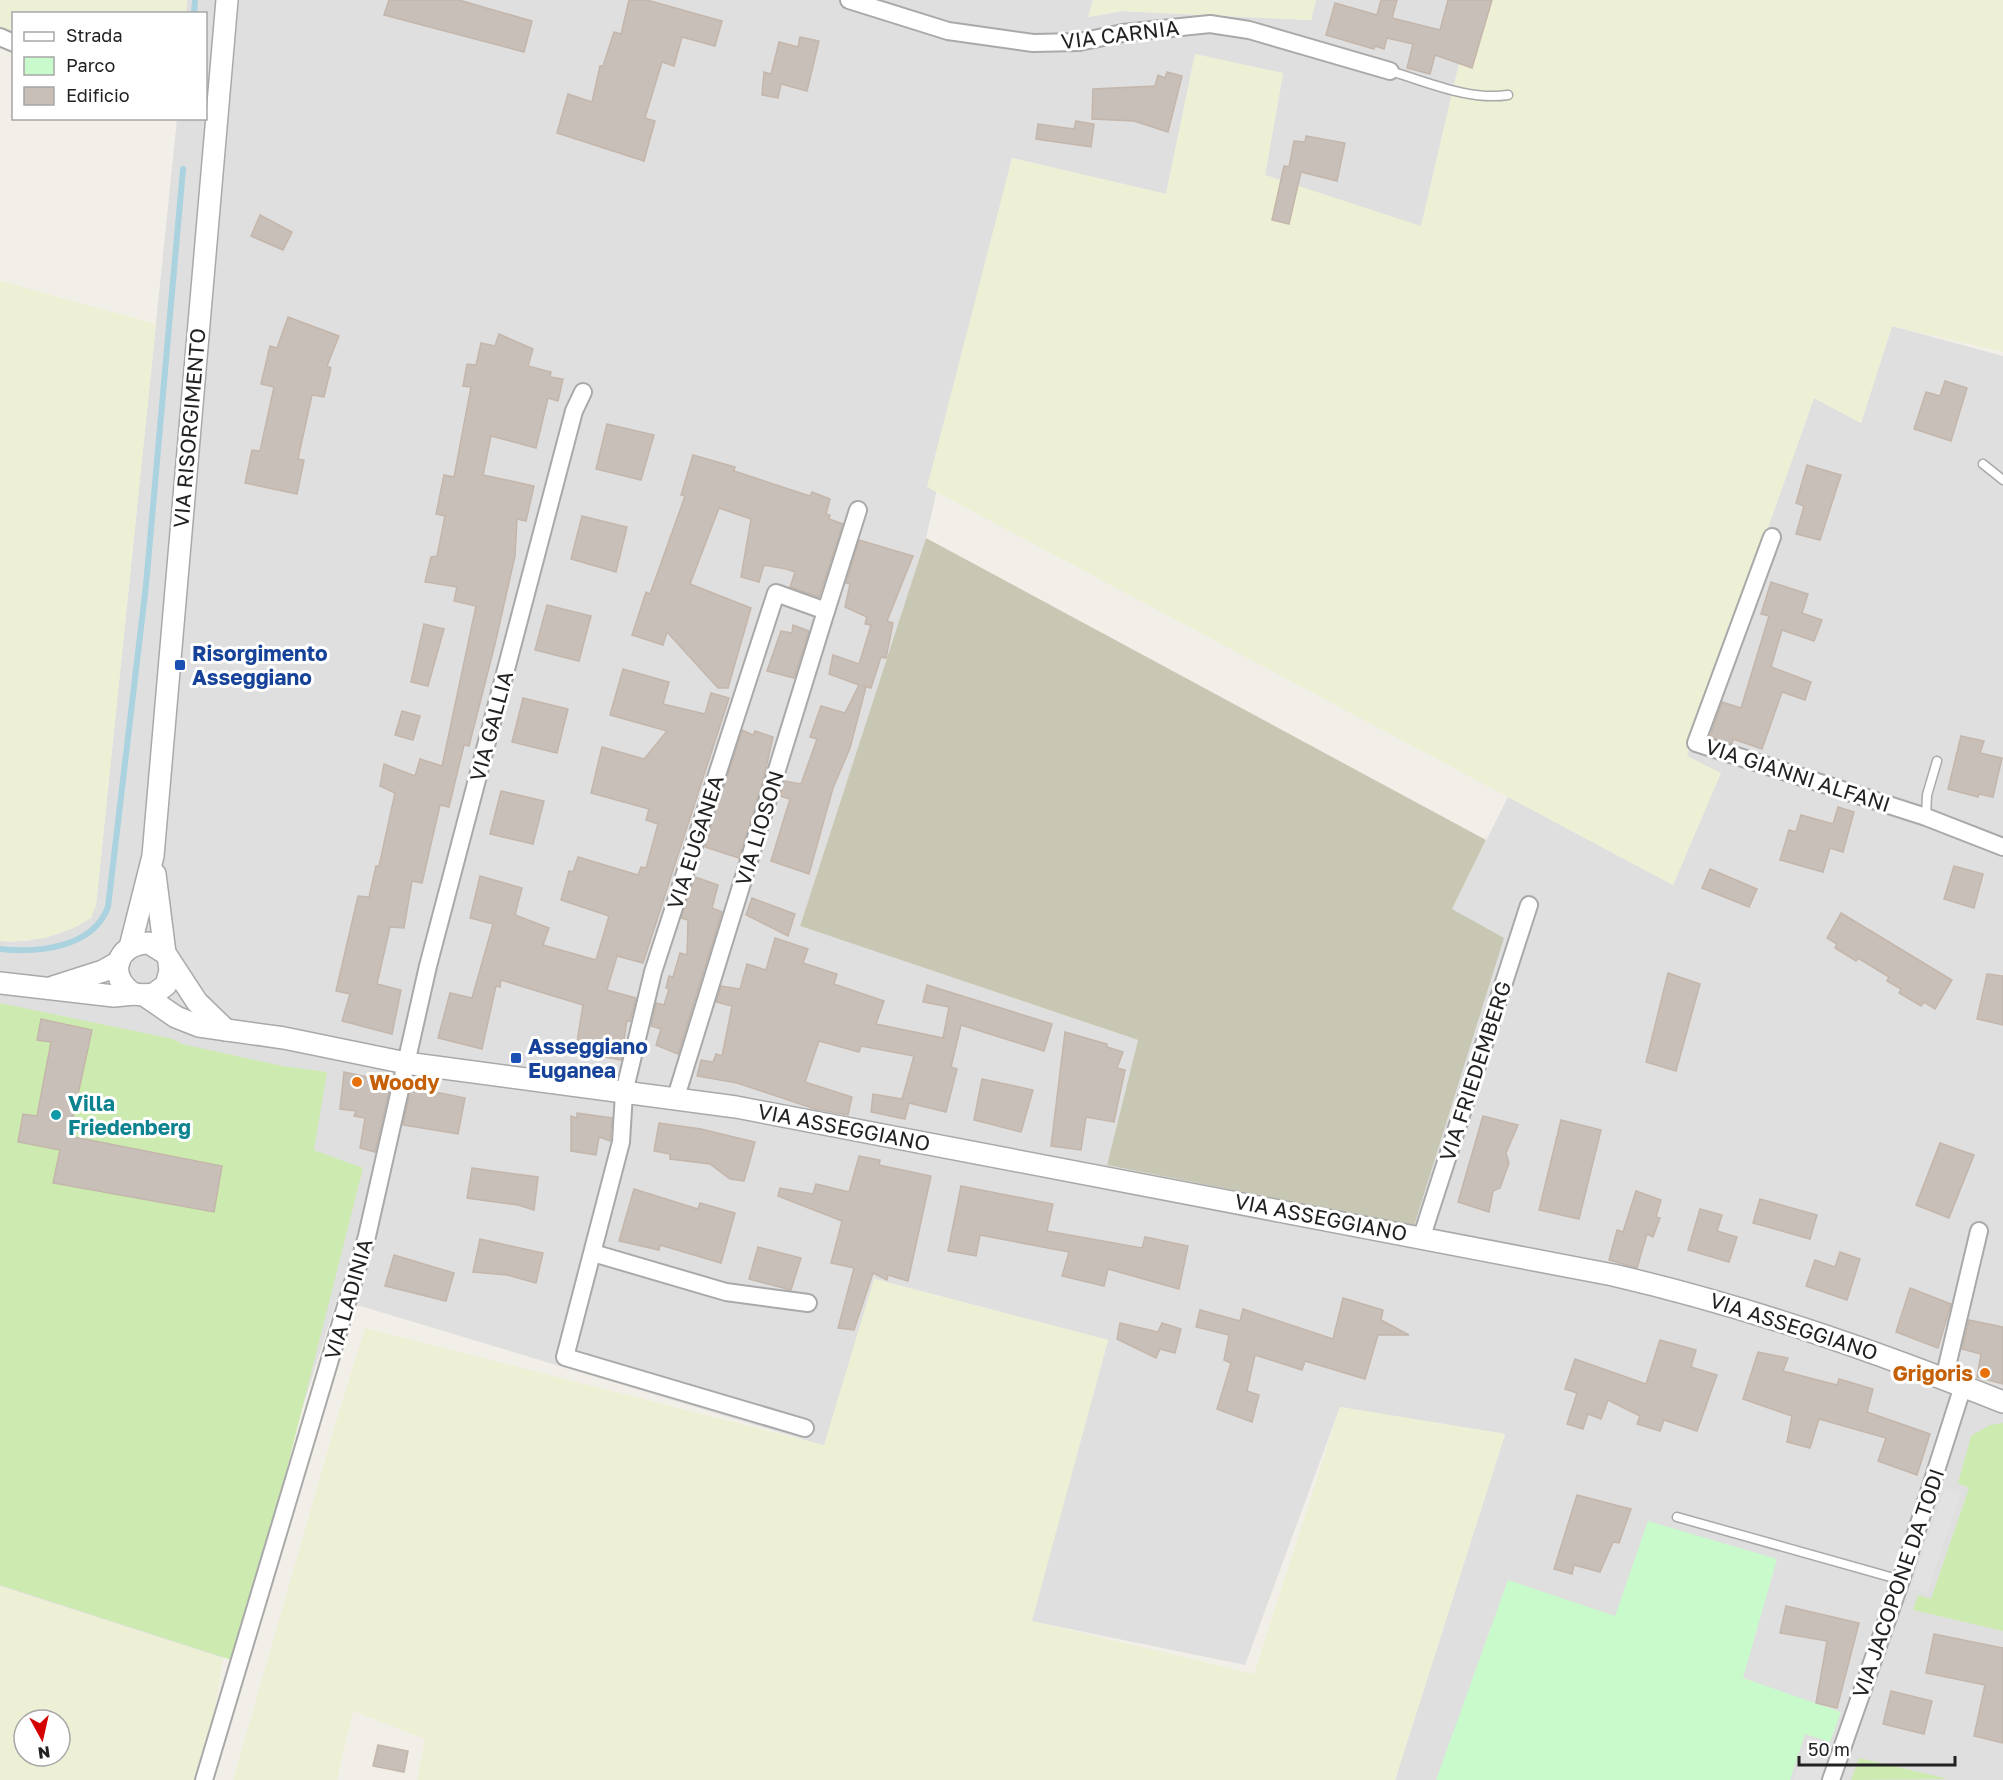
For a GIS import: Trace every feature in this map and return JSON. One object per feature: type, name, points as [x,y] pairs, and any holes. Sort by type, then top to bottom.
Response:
[{"type":"street","name":"VIA RISORGIMENTO","points":[[124,954],[153,856],[212,88],[227,0]]},
{"type":"street","name":"VIA CARNIA","points":[[849,0],[948,31],[1033,43],[1079,42],[1124,33],[1210,24],[1249,30],[1390,71]]},
{"type":"street","name":"VIA GALLIA","points":[[406,1063],[428,966],[571,423],[583,392]]},
{"type":"street","name":"VIA LIOSON","points":[[676,1097],[858,510]]},
{"type":"street","name":"VIA GIANNI ALFANI","points":[[1772,537],[1696,742],[1926,818],[2003,847]]},
{"type":"street","name":"VIA EUGANEA","points":[[624,1093],[653,972],[776,593],[826,611]]},
{"type":"street","name":"VIA RISORGIMENTO","points":[[153,856],[167,957]]},
{"type":"street","name":"VIA FRIEDEMBERG","points":[[1422,1236],[1529,905]]},
{"type":"street","points":[[47,989],[103,971],[124,954],[149,943],[167,957],[196,1002],[226,1031]]},
{"type":"street","name":"VIA ASSEGGIANO","points":[[124,954],[120,981],[187,1022],[226,1031],[284,1038],[406,1063],[624,1093],[676,1097],[1422,1236],[1700,1295],[1854,1344],[2003,1402]]},
{"type":"street","points":[[0,983],[114,996],[154,994],[166,985],[170,971],[167,957]]},
{"type":"street","name":"VIA LADINIA","points":[[204,1780],[367,1236],[406,1063]]},
{"type":"street","points":[[624,1093],[621,1142],[566,1358],[805,1428]]},
{"type":"street","name":"VIA JACOPONE DA TODI","points":[[1832,1780],[1901,1580],[1953,1382],[1979,1231]]},
{"type":"street","points":[[593,1253],[726,1292],[808,1303]]},
{"type":"lane","points":[[1390,71],[1464,93],[1489,98],[1508,95]]},
{"type":"lane","points":[[1983,464],[2003,480]]},
{"type":"lane","points":[[1926,818],[1927,795],[1937,761]]},
{"type":"lane","points":[[1677,1517],[1901,1580]]},
{"type":"shaded area","points":[[0,0],[187,0],[186,12],[12,12],[12,51],[0,45]]},
{"type":"shaded area","points":[[187,0],[1093,0],[1089,17],[1122,11],[1311,20],[1316,0],[1474,0],[1421,227],[1265,175],[1283,73],[1195,55],[1166,194],[1012,158],[926,538],[800,926],[1138,1040],[1107,1165],[1452,909],[1508,797],[1673,885],[1720,773],[1686,757],[1814,398],[1861,423],[1892,326],[2003,356],[2003,1780],[1395,1780],[1505,1434],[1340,1407],[1245,1665],[1031,1621],[1108,1340],[875,1279],[825,1446],[337,1299],[223,1658],[0,1586],[0,941],[27,941],[60,933],[87,920],[96,905],[177,120],[207,120],[207,12],[186,12]]},
{"type":"shaded area","points":[[1093,0],[1316,0],[1311,20],[1122,11],[1088,17]]},
{"type":"shaded area","points":[[1474,0],[2003,0],[2003,352],[1892,326],[1861,423],[1814,398],[1687,756],[1721,773],[1673,885],[927,487],[1012,158],[1166,194],[1195,54],[1283,73],[1265,175],[1421,226]]},
{"type":"shaded area","points":[[0,281],[156,324],[96,905],[91,918],[74,928],[45,938],[10,942],[0,941]]},
{"type":"shaded area","points":[[926,538],[1486,840],[1452,909],[1504,938],[1414,1226],[1107,1165],[1138,1040],[800,926]]},
{"type":"shaded area","points":[[874,1279],[1108,1340],[1032,1621],[1254,1674],[1340,1407],[1505,1434],[1395,1780],[417,1780],[425,1739],[353,1711],[337,1780],[233,1780],[365,1328],[824,1445]]},
{"type":"shaded area","points":[[1945,1488],[1961,1493],[1927,1593],[1911,1588]]},
{"type":"shaded area","points":[[0,1586],[223,1658],[204,1780],[0,1780]]},
{"type":"shaded area","points":[[1808,1738],[1837,1748],[1826,1780],[1794,1780]]},
{"type":"green space","points":[[0,1003],[173,1039],[182,1044],[282,1066],[327,1072],[314,1150],[363,1168],[238,1662],[0,1585]]},
{"type":"green space","points":[[2003,1423],[2003,1631],[1913,1610],[1918,1595],[1931,1599],[1969,1488],[1958,1483],[1971,1436],[1990,1425]]},
{"type":"green space","points":[[1648,1521],[1777,1559],[1743,1678],[1841,1712],[1830,1742],[1805,1734],[1790,1780],[1436,1780],[1508,1580],[1615,1616]]},
{"type":"green space","points":[[1859,1758],[1949,1779],[1851,1780]]},
{"type":"building","points":[[389,0],[459,0],[532,21],[524,52],[384,15]]},
{"type":"building","points":[[629,0],[647,0],[722,21],[715,46],[682,37],[674,66],[662,62],[645,118],[655,121],[644,161],[557,133],[568,94],[592,102],[600,66],[603,66],[614,32],[621,34]]},
{"type":"building","points":[[1381,0],[1397,0],[1392,18],[1440,30],[1448,0],[1492,0],[1472,68],[1435,55],[1430,74],[1407,68],[1413,44],[1387,38],[1384,49],[1375,46],[1374,49],[1326,35],[1335,3],[1377,15]]},
{"type":"building","points":[[800,37],[819,41],[807,91],[781,84],[778,98],[762,95],[764,72],[771,74],[779,42],[798,47]]},
{"type":"building","points":[[1167,72],[1182,76],[1168,132],[1134,121],[1092,119],[1093,89],[1155,86],[1158,75],[1165,78]]},
{"type":"building","points":[[1076,121],[1094,124],[1091,147],[1036,139],[1038,124],[1074,129]]},
{"type":"building","points":[[1306,136],[1345,143],[1337,181],[1301,172],[1289,224],[1272,220],[1284,166],[1289,167],[1294,141],[1305,142]]},
{"type":"building","points":[[260,215],[292,232],[283,250],[251,236]]},
{"type":"building","points":[[288,317],[339,336],[327,366],[331,368],[324,397],[312,395],[298,459],[304,460],[297,494],[245,483],[252,450],[260,451],[274,387],[261,384],[270,346],[277,348]]},
{"type":"building","points":[[499,334],[533,349],[528,366],[551,372],[550,377],[563,379],[558,401],[548,398],[536,448],[491,436],[483,475],[534,486],[526,521],[517,519],[515,556],[469,746],[464,745],[449,807],[440,805],[422,883],[412,881],[404,928],[390,927],[377,984],[401,990],[392,1034],[342,1021],[350,994],[336,991],[358,896],[369,897],[376,866],[379,866],[395,793],[380,786],[384,764],[415,776],[420,759],[442,766],[476,606],[454,601],[457,587],[425,582],[431,557],[437,556],[445,516],[436,514],[444,475],[454,477],[471,387],[463,386],[467,364],[476,365],[481,343],[495,346]]},
{"type":"building","points":[[1945,381],[1967,388],[1951,441],[1914,429],[1926,392],[1940,396]]},
{"type":"building","points":[[607,424],[654,435],[641,480],[596,469]]},
{"type":"building","points":[[693,455],[735,467],[734,471],[810,496],[812,492],[830,499],[826,514],[830,515],[829,519],[843,524],[819,597],[790,587],[795,572],[786,569],[764,565],[759,582],[741,577],[751,519],[719,508],[690,584],[751,608],[728,688],[718,688],[667,632],[663,645],[632,635],[646,592],[650,594],[685,496],[681,495]]},
{"type":"building","points":[[1807,465],[1841,475],[1820,540],[1796,534],[1804,506],[1796,503]]},
{"type":"building","points":[[582,516],[627,527],[616,572],[571,559]]},
{"type":"building","points":[[859,540],[913,556],[887,621],[893,623],[886,658],[881,657],[871,688],[863,686],[866,687],[850,748],[833,788],[809,874],[771,861],[790,799],[780,796],[785,781],[801,784],[817,739],[810,737],[821,706],[845,713],[859,685],[829,674],[833,655],[859,664],[871,625],[865,624],[867,617],[845,607],[850,584],[846,583]]},
{"type":"building","points":[[1771,582],[1808,594],[1802,613],[1822,620],[1814,641],[1782,630],[1771,667],[1811,682],[1805,700],[1782,692],[1762,749],[1733,739],[1732,744],[1710,737],[1722,702],[1741,708],[1769,616],[1761,614]]},
{"type":"building","points":[[547,605],[591,616],[579,661],[535,650]]},
{"type":"building","points":[[424,624],[444,629],[428,686],[411,682]]},
{"type":"building","points":[[793,625],[809,631],[794,678],[767,671],[781,631],[792,633]]},
{"type":"building","points":[[623,669],[669,682],[663,704],[705,714],[711,693],[729,698],[643,963],[617,956],[607,990],[636,998],[630,1021],[627,1020],[621,1060],[585,1053],[588,1045],[577,1042],[583,1005],[501,980],[500,987],[496,986],[482,1049],[438,1038],[450,993],[472,998],[493,924],[470,918],[480,876],[522,888],[515,915],[549,928],[543,945],[596,960],[609,916],[561,900],[569,871],[573,872],[578,857],[638,875],[641,867],[646,868],[658,824],[646,820],[649,809],[591,793],[602,747],[644,759],[667,731],[610,715]]},
{"type":"building","points":[[523,698],[568,709],[557,753],[512,742]]},
{"type":"building","points":[[402,711],[420,716],[413,740],[395,735]]},
{"type":"building","points":[[742,730],[753,735],[755,731],[773,737],[764,777],[739,858],[705,847]]},
{"type":"building","points":[[1961,736],[1984,741],[1980,753],[2002,758],[1993,797],[1979,794],[1978,797],[1948,789]]},
{"type":"building","points":[[501,791],[544,801],[533,844],[490,834]]},
{"type":"building","points":[[1838,807],[1854,812],[1843,852],[1830,848],[1823,872],[1780,860],[1789,830],[1796,832],[1801,815],[1833,824]]},
{"type":"building","points":[[1954,866],[1983,874],[1974,908],[1944,899]]},
{"type":"building","points":[[1710,869],[1757,889],[1749,907],[1702,888]]},
{"type":"building","points":[[695,877],[718,885],[712,908],[722,912],[678,1054],[656,1045],[661,1029],[651,1026],[656,1003],[664,1005],[669,989],[666,988],[669,976],[673,977],[680,953],[687,955],[688,920],[681,918]]},
{"type":"building","points":[[752,898],[795,914],[788,936],[746,915]]},
{"type":"building","points":[[1841,913],[1952,980],[1935,1009],[1924,1002],[1921,1006],[1899,993],[1901,989],[1887,981],[1889,977],[1858,958],[1856,961],[1835,948],[1837,944],[1827,938]]},
{"type":"building","points":[[775,938],[808,949],[803,963],[837,974],[834,984],[884,1001],[876,1024],[943,1038],[949,1007],[923,1002],[927,985],[1052,1024],[1044,1051],[961,1025],[951,1067],[957,1069],[946,1112],[909,1103],[905,1119],[871,1112],[873,1094],[902,1099],[914,1056],[861,1046],[859,1052],[819,1041],[805,1082],[852,1097],[848,1115],[815,1109],[737,1083],[697,1076],[701,1060],[713,1062],[716,1054],[722,1056],[732,1006],[716,1002],[721,986],[740,989],[747,964],[766,970]]},
{"type":"building","points":[[1668,973],[1700,984],[1676,1071],[1646,1062]]},
{"type":"building","points":[[1987,974],[2003,976],[2003,1025],[1977,1019]]},
{"type":"building","name":"Villa Friedenberg","points":[[41,1019],[92,1030],[69,1136],[222,1166],[214,1212],[53,1183],[60,1150],[18,1142],[23,1114],[37,1116],[51,1042],[37,1040]]},
{"type":"building","points":[[1065,1032],[1107,1044],[1107,1047],[1123,1052],[1117,1068],[1125,1070],[1114,1122],[1086,1117],[1081,1150],[1051,1146]]},
{"type":"building","points":[[344,1072],[391,1082],[375,1152],[360,1148],[365,1118],[354,1116],[356,1111],[340,1109]]},
{"type":"building","points":[[982,1079],[1033,1090],[1021,1132],[974,1120]]},
{"type":"building","points":[[411,1087],[465,1098],[458,1134],[403,1125]]},
{"type":"building","points":[[577,1113],[612,1118],[610,1141],[599,1137],[596,1155],[571,1151],[571,1116],[577,1118]]},
{"type":"building","points":[[1483,1116],[1518,1125],[1506,1153],[1509,1163],[1500,1188],[1493,1191],[1489,1212],[1458,1202]]},
{"type":"building","points":[[1561,1120],[1601,1130],[1579,1219],[1539,1210]]},
{"type":"building","points":[[659,1123],[701,1129],[755,1142],[744,1181],[730,1179],[710,1164],[670,1159],[670,1154],[654,1151]]},
{"type":"building","points":[[1940,1143],[1974,1155],[1949,1218],[1916,1205]]},
{"type":"building","points":[[859,1156],[880,1160],[879,1165],[931,1176],[908,1281],[888,1275],[887,1280],[873,1273],[854,1330],[838,1328],[854,1268],[831,1263],[842,1221],[778,1196],[780,1188],[813,1194],[816,1184],[849,1192]]},
{"type":"building","points":[[472,1168],[538,1177],[534,1210],[518,1205],[467,1198]]},
{"type":"building","points":[[961,1186],[1053,1204],[1047,1231],[1142,1248],[1145,1237],[1188,1246],[1179,1289],[1108,1269],[1104,1286],[1062,1276],[1069,1252],[980,1235],[976,1256],[948,1251]]},
{"type":"building","points":[[634,1189],[698,1209],[700,1203],[735,1213],[721,1263],[660,1245],[659,1250],[619,1241]]},
{"type":"building","points":[[1636,1191],[1661,1200],[1656,1217],[1660,1218],[1653,1237],[1647,1234],[1637,1268],[1609,1260],[1617,1230],[1623,1232]]},
{"type":"building","points":[[1760,1199],[1817,1215],[1810,1239],[1753,1223]]},
{"type":"building","points":[[1700,1209],[1722,1215],[1717,1231],[1737,1237],[1729,1262],[1688,1250]]},
{"type":"building","points":[[480,1239],[543,1253],[536,1283],[507,1275],[473,1272]]},
{"type":"building","points":[[758,1247],[801,1258],[791,1290],[749,1279]]},
{"type":"building","points":[[1840,1252],[1860,1259],[1847,1300],[1806,1286],[1815,1260],[1835,1267]]},
{"type":"building","points":[[394,1255],[454,1273],[446,1301],[385,1286]]},
{"type":"building","points":[[1910,1288],[1951,1304],[1938,1348],[1896,1332]]},
{"type":"building","points":[[1343,1298],[1383,1310],[1381,1320],[1409,1335],[1378,1335],[1365,1379],[1305,1361],[1302,1370],[1255,1355],[1247,1391],[1259,1395],[1252,1422],[1217,1409],[1231,1363],[1224,1360],[1229,1335],[1196,1327],[1200,1310],[1240,1321],[1243,1309],[1333,1339]]},
{"type":"building","points":[[1969,1320],[2003,1327],[2003,1384],[1977,1377],[1981,1354],[1962,1349]]},
{"type":"building","points":[[1120,1323],[1158,1332],[1162,1323],[1181,1329],[1175,1353],[1160,1349],[1156,1358],[1117,1339]]},
{"type":"building","points":[[1660,1340],[1696,1350],[1691,1367],[1717,1375],[1697,1431],[1664,1420],[1660,1431],[1637,1424],[1640,1416],[1608,1400],[1601,1419],[1588,1414],[1583,1429],[1567,1424],[1577,1393],[1565,1389],[1575,1359],[1646,1384]]},
{"type":"building","points":[[1758,1352],[1788,1358],[1783,1371],[1837,1385],[1839,1379],[1873,1389],[1867,1412],[1930,1434],[1917,1475],[1878,1461],[1886,1438],[1819,1419],[1810,1448],[1787,1442],[1792,1416],[1743,1399]]},
{"type":"building","points":[[1577,1495],[1631,1509],[1619,1543],[1613,1542],[1600,1572],[1574,1565],[1572,1574],[1554,1569]]},
{"type":"building","points":[[1786,1606],[1859,1623],[1837,1708],[1816,1703],[1827,1641],[1780,1633]]},
{"type":"building","points":[[1934,1634],[2003,1648],[2003,1743],[1974,1736],[1985,1685],[1926,1673]]},
{"type":"building","points":[[1891,1691],[1932,1701],[1924,1734],[1883,1724]]},
{"type":"building","points":[[378,1745],[408,1751],[404,1772],[373,1766]]},
{"type":"waterway","points":[[194,12],[195,0]]},
{"type":"waterway","points":[[0,949],[31,950],[63,945],[90,931],[101,921],[108,907],[146,585],[183,169]]},
{"type":"place","name":"Risorgimento Asseggiano","points":[[180,665]]},
{"type":"place","name":"Asseggiano Euganea","points":[[516,1058]]},
{"type":"place","name":"Woody","points":[[357,1082]]},
{"type":"place","name":"Villa Friedenberg","points":[[56,1115]]},
{"type":"place","name":"Grigoris","points":[[1985,1373]]}]
